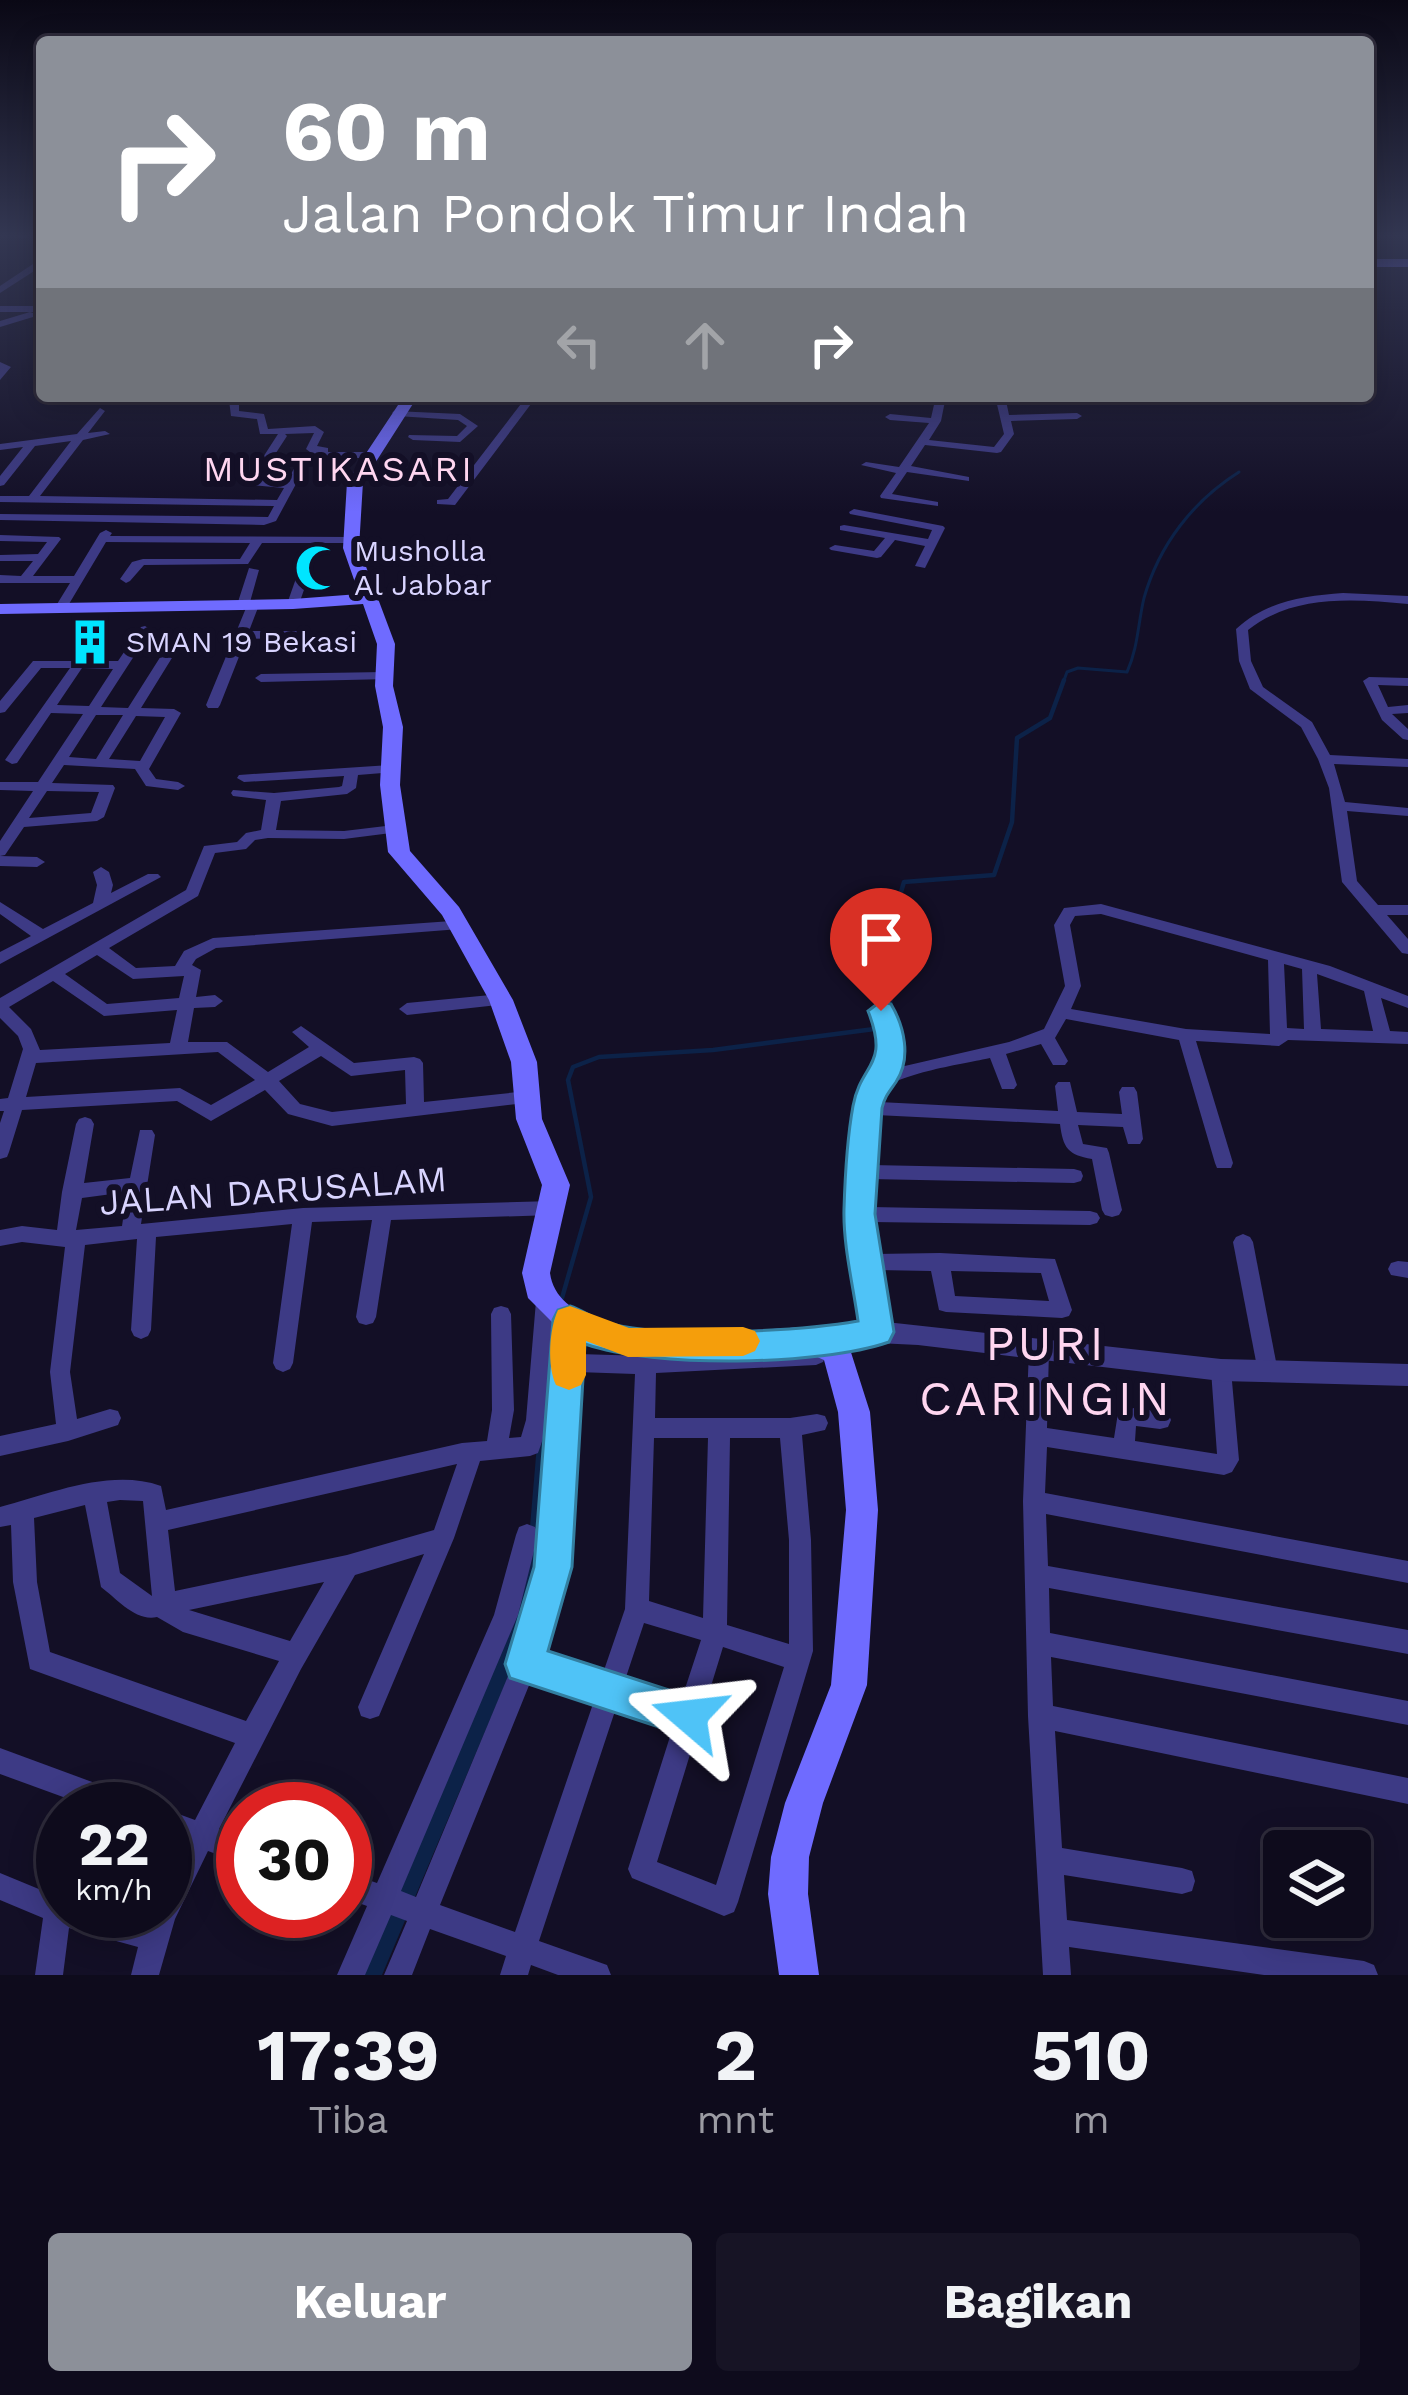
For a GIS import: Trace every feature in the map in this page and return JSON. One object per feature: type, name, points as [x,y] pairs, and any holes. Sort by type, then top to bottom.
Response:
[{"type":"main road","points":[[406,402],[353,489],[350,540],[383,630],[392,720],[394,829],[403,858],[460,924],[501,1000],[520,1047],[529,1119],[556,1185],[535,1283],[558,1310],[597,1334],[647,1345],[819,1349],[837,1352],[845,1371],[860,1460],[862,1510],[849,1685],[804,1803],[790,1857],[788,1894],[799,1975]]},
{"type":"main road","points":[[0,609],[293,604],[370,598]]},
{"type":"street","points":[[0,365],[6,368],[0,377]]},
{"type":"street","points":[[234,402],[234,414],[261,416],[261,432],[315,428],[319,432],[312,450],[371,453]]},
{"type":"street","points":[[918,523],[938,497],[884,496],[936,421],[940,402]]},
{"type":"street","points":[[923,442],[997,450],[1009,439],[1001,402]]},
{"type":"street","points":[[518,403],[452,503],[440,502],[518,403]]},
{"type":"street","points":[[32,499],[100,411]]},
{"type":"street","points":[[397,413],[466,418],[473,426],[463,438],[413,437]]},
{"type":"street","points":[[430,438],[443,416]]},
{"type":"street","points":[[1005,418],[1077,416]]},
{"type":"street","points":[[890,417],[936,421]]},
{"type":"street","points":[[0,447],[105,434]]},
{"type":"street","points":[[282,436],[252,482],[292,485]]},
{"type":"street","points":[[0,483],[32,443]]},
{"type":"street","points":[[0,517],[264,522],[272,520],[307,455],[371,453]]},
{"type":"street","points":[[866,465],[964,479]]},
{"type":"street","points":[[0,499],[282,503]]},
{"type":"street","points":[[59,609],[129,500]]},
{"type":"street","points":[[854,512],[939,528],[921,566]]},
{"type":"street","points":[[844,528],[930,543]]},
{"type":"street","points":[[835,548],[877,555],[892,537]]},
{"type":"street","points":[[0,538],[56,538],[25,579]]},
{"type":"street","points":[[102,539],[350,540]]},
{"type":"street","points":[[126,578],[138,563],[244,562],[256,543]]},
{"type":"street","points":[[0,558],[41,557]]},
{"type":"street","points":[[293,604],[306,567]]},
{"type":"street","points":[[213,705],[242,634],[253,570]]},
{"type":"street","points":[[0,579],[74,580]]},
{"type":"street","points":[[1408,600],[1360,596],[1280,608],[1257,616],[1242,629],[1247,667],[1257,689],[1307,725],[1325,759],[1338,806],[1346,874],[1408,949]]},
{"type":"street","points":[[37,862],[0,856],[145,630]]},
{"type":"street","points":[[100,763],[182,632]]},
{"type":"street","points":[[242,634],[299,634],[294,652]]},
{"type":"street","points":[[0,709],[37,664],[121,665]]},
{"type":"street","points":[[21,823],[97,817],[108,790],[0,782],[6,759],[79,664]]},
{"type":"street","points":[[261,678],[384,676]]},
{"type":"street","points":[[1408,682],[1370,680],[1384,711],[1408,736]]},
{"type":"street","points":[[0,685],[18,686]]},
{"type":"street","points":[[47,709],[174,713],[142,765],[143,776],[151,783],[178,786]]},
{"type":"street","points":[[1384,711],[1408,710]]},
{"type":"street","points":[[1325,759],[1408,763]]},
{"type":"street","points":[[58,761],[142,765]]},
{"type":"street","points":[[352,772],[345,790],[274,797],[241,785],[352,772],[390,769]]},
{"type":"street","points":[[268,833],[274,797]]},
{"type":"street","points":[[1338,806],[1408,812]]},
{"type":"street","points":[[0,1151],[8,1104],[31,1057],[25,1033],[0,1007],[197,888],[206,852],[241,846],[251,836],[268,833],[344,835],[394,829]]},
{"type":"street","points":[[100,905],[105,885],[101,872]]},
{"type":"street","points":[[0,959],[153,878]]},
{"type":"street","points":[[0,907],[42,936]]},
{"type":"street","points":[[877,1332],[859,1214],[872,1090],[886,1075],[1046,1037],[1073,986],[1062,925],[1064,917],[1079,907],[1324,970],[1408,1002]]},
{"type":"street","points":[[1376,910],[1408,910]]},
{"type":"street","points":[[182,970],[190,955],[213,943],[460,924]]},
{"type":"street","points":[[98,948],[133,974],[194,972],[178,1048]]},
{"type":"street","points":[[1062,1012],[1186,1035],[1279,1040],[1276,958]]},
{"type":"street","points":[[1309,972],[1312,1035]]},
{"type":"street","points":[[53,974],[104,1010],[215,1001]]},
{"type":"street","points":[[407,1009],[501,1000]]},
{"type":"street","points":[[1383,1037],[1374,1002],[1408,1013]]},
{"type":"street","points":[[881,1011],[891,1034],[886,1075]]},
{"type":"street","points":[[301,1032],[351,1070],[414,1063],[416,1109]]},
{"type":"street","points":[[1286,1034],[1408,1038]]},
{"type":"street","points":[[1186,1035],[1224,1163]]},
{"type":"street","points":[[1046,1037],[1059,1061]]},
{"type":"street","points":[[31,1057],[227,1048],[295,1109],[318,1117],[528,1096]]},
{"type":"street","points":[[8,1104],[180,1094],[207,1115],[322,1048]]},
{"type":"street","points":[[996,1050],[1008,1085]]},
{"type":"street","points":[[1064,1086],[1074,1148],[1100,1153],[1112,1210]]},
{"type":"street","points":[[868,1108],[1066,1119],[1132,1130],[1128,1092]]},
{"type":"street","points":[[68,1431],[60,1372],[71,1192],[85,1124]]},
{"type":"street","points":[[141,1330],[137,1184],[146,1135]]},
{"type":"street","points":[[862,1172],[1074,1176]]},
{"type":"street","points":[[71,1192],[137,1184]]},
{"type":"street","name":"JALAN DARUSALAM","points":[[0,1238],[22,1234],[70,1239],[303,1215],[553,1208]]},
{"type":"street","points":[[366,1317],[383,1211]]},
{"type":"street","points":[[859,1214],[1090,1218]]},
{"type":"street","points":[[283,1363],[303,1215]]},
{"type":"street","points":[[1243,1243],[1268,1372]]},
{"type":"street","points":[[863,1262],[940,1261],[1048,1265],[1062,1310],[946,1304],[940,1261]]},
{"type":"street","points":[[351,1975],[403,1906],[525,1664],[553,1567],[569,1363],[558,1310]]},
{"type":"street","points":[[158,1522],[484,1450],[530,1446],[558,1310]]},
{"type":"street","points":[[370,1707],[503,1410],[501,1314]]},
{"type":"street","points":[[569,1363],[646,1365],[819,1349],[877,1332],[1221,1370],[1408,1375]]},
{"type":"street","points":[[1039,1350],[1034,1502],[1041,1716],[1057,1932],[1053,1974]]},
{"type":"street","points":[[519,1962],[637,1610],[646,1365]]},
{"type":"street","points":[[1038,1436],[1224,1465],[1228,1460],[1221,1370]]},
{"type":"street","points":[[1124,1450],[1126,1420],[1137,1416],[1160,1420]]},
{"type":"street","points":[[0,1446],[110,1418]]},
{"type":"street","points":[[644,1428],[790,1428],[818,1423]]},
{"type":"street","points":[[719,1429],[716,1634],[641,1869],[724,1902],[795,1658],[801,1651],[800,1540],[790,1428]]},
{"type":"street","points":[[252,1736],[39,1660],[11,1514],[141,1488],[153,1492],[164,1606],[183,1620],[293,1654]]},
{"type":"street","points":[[95,1496],[109,1579],[141,1606],[164,1606],[346,1566],[443,1538]]},
{"type":"street","points":[[1034,1502],[1408,1572]]},
{"type":"street","points":[[398,1975],[403,1906],[506,1615],[527,1535]]},
{"type":"street","points":[[192,1856],[293,1654],[346,1566]]},
{"type":"street","points":[[1037,1575],[1408,1642]]},
{"type":"street","points":[[637,1610],[795,1658]]},
{"type":"street","points":[[1040,1643],[1408,1713]]},
{"type":"street","points":[[525,1664],[689,1716]]},
{"type":"street","points":[[1041,1716],[1408,1791]]},
{"type":"street","points":[[0,1761],[58,1782]]},
{"type":"street","points":[[192,1833],[216,1842]]},
{"type":"street","points":[[1051,1858],[1182,1881]]},
{"type":"street","points":[[0,1886],[36,1902]]},
{"type":"street","points":[[372,1895],[519,1962],[597,1975]]},
{"type":"street","points":[[1057,1932],[1364,1975]]},
{"type":"street","points":[[49,1975],[54,1938]]},
{"type":"street","points":[[145,1975],[153,1938]]},
{"type":"waterway","points":[[1063,683],[1067,672],[1078,668],[1127,672],[1144,598],[1169,542],[1207,496],[1239,472]]},
{"type":"waterway","points":[[889,1020],[898,902],[904,882],[994,875],[1012,822],[1017,738],[1050,718],[1064,680]]},
{"type":"waterway","points":[[562,1298],[591,1197],[568,1080],[573,1067],[599,1057],[713,1050],[882,1028]]},
{"type":"waterway","points":[[369,1975],[528,1604],[538,1562],[553,1362]]},
{"type":"slow traffic","points":[[569,1375],[570,1320],[628,1343],[743,1341]]},
{"type":"place","name":"Musholla Al Jabbar","points":[[318,568]]},
{"type":"place","name":"SMAN 19 Bekasi","points":[[90,642]]},
{"type":"district","name":"MUSTIKASARI","points":[[339,468]]},
{"type":"district","name":"PURI CARINGIN","points":[[1046,1370]]},
{"type":"route","points":[[689,1716],[525,1664],[553,1567],[570,1320],[597,1334],[647,1345],[776,1339],[822,1342],[877,1332],[859,1214],[868,1108],[872,1090],[886,1075],[890,1049],[891,1034],[881,1011]]}]
